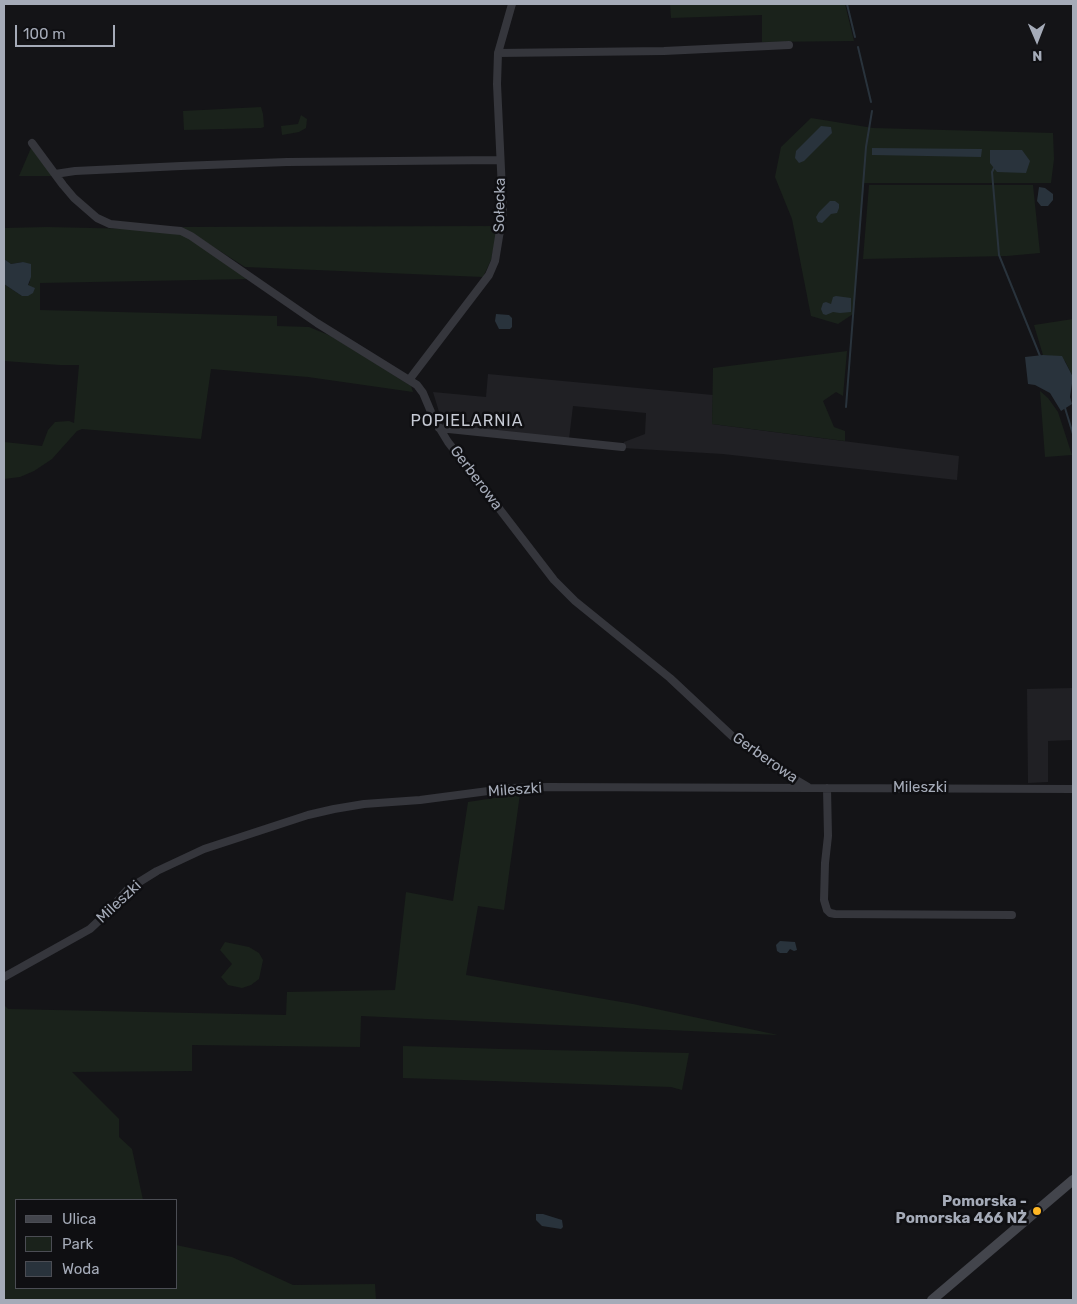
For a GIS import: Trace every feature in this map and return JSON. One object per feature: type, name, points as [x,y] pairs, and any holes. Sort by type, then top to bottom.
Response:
[{"type":"street","name":"Sołecka","points":[[409,380],[493,268],[498,249],[503,212],[498,53],[512,4]]},
{"type":"street","points":[[498,53],[646,51],[789,45]]},
{"type":"street","name":"Gerberowa","points":[[32,142],[74,198],[104,221],[121,226],[181,231],[191,236],[313,320],[417,385],[423,393],[439,428],[554,580],[576,601],[670,678],[732,736],[776,768],[810,788]]},
{"type":"street","points":[[55,174],[75,171],[300,162],[500,160]]},
{"type":"street","points":[[439,428],[622,447]]},
{"type":"street","name":"Mileszki","points":[[4,977],[90,929],[128,889],[157,872],[204,850],[308,815],[334,809],[511,788],[609,786],[1073,789]]},
{"type":"street","points":[[827,788],[828,836],[824,900],[830,913],[1012,915]]},
{"type":"street","points":[[932,1300],[1073,1180]]},
{"type":"shaded area","points":[[488,374],[713,395],[712,424],[959,456],[957,480],[723,454],[623,448],[624,442],[645,434],[646,413],[573,406],[569,439],[443,425],[433,392],[486,397]]},
{"type":"shaded area","points":[[1073,688],[1073,740],[1048,741],[1048,782],[1028,783],[1027,689]]},
{"type":"green space","points":[[670,4],[845,4],[854,41],[762,42],[762,15],[671,18]]},
{"type":"green space","points":[[261,107],[264,127],[261,128],[184,130],[183,111]]},
{"type":"green space","points":[[301,115],[307,119],[306,128],[299,132],[282,135],[281,126],[298,124]]},
{"type":"green space","points":[[811,118],[873,128],[1053,133],[1054,159],[1051,183],[864,183],[853,314],[838,324],[811,316],[792,219],[775,177],[781,147]]},
{"type":"green space","points":[[31,148],[53,176],[19,176]]},
{"type":"green space","points":[[869,185],[1033,185],[1040,253],[1007,256],[863,259]]},
{"type":"green space","points":[[498,226],[491,260],[483,277],[245,267],[182,227]]},
{"type":"green space","points":[[4,228],[137,229],[180,234],[189,238],[249,279],[40,283],[40,310],[277,316],[277,326],[309,327],[331,336],[411,386],[413,392],[308,377],[211,369],[201,439],[82,429],[77,431],[52,459],[34,471],[20,477],[4,479],[4,442],[42,446],[48,430],[55,422],[69,421],[74,423],[79,365],[4,361],[4,284],[22,296],[30,282],[23,262],[11,264],[4,259]]},
{"type":"green space","points":[[1073,319],[1073,377],[1065,361],[1058,357],[1043,355],[1034,325]]},
{"type":"green space","points":[[847,351],[843,396],[836,392],[823,401],[834,427],[845,431],[845,441],[712,424],[713,368]]},
{"type":"green space","points":[[1040,391],[1048,398],[1058,412],[1072,455],[1045,457]]},
{"type":"green space","points":[[520,794],[504,910],[478,906],[466,975],[633,1004],[778,1035],[361,1016],[360,1047],[192,1045],[192,1071],[72,1072],[119,1119],[119,1137],[132,1149],[143,1199],[15,1199],[15,1289],[178,1289],[178,1245],[232,1257],[293,1285],[375,1284],[376,1300],[4,1300],[4,1005],[8,1009],[286,1015],[287,992],[395,990],[406,892],[453,901],[468,802]]},
{"type":"green space","points":[[225,942],[249,947],[259,953],[263,960],[259,979],[251,985],[242,988],[228,985],[221,977],[232,964],[220,950]]},
{"type":"green space","points":[[403,1046],[689,1053],[682,1090],[671,1087],[403,1078]]},
{"type":"water","points":[[821,126],[831,127],[832,133],[804,161],[799,163],[795,158],[796,151]]},
{"type":"water","points":[[872,148],[982,149],[981,157],[872,155]]},
{"type":"water","points":[[990,150],[1022,150],[1030,161],[1026,173],[997,172],[990,163]]},
{"type":"water","points":[[1039,187],[1045,188],[1053,194],[1053,200],[1048,206],[1041,206],[1037,201]]},
{"type":"water","points":[[830,201],[835,201],[839,204],[837,213],[831,214],[822,223],[818,222],[816,217]]},
{"type":"water","points":[[4,259],[11,264],[23,262],[31,264],[31,277],[28,285],[35,288],[33,293],[28,296],[22,296],[4,284]]},
{"type":"water","points":[[833,297],[851,298],[851,312],[823,314],[821,309],[823,303],[831,304]]},
{"type":"water","points":[[496,314],[509,315],[512,318],[512,327],[510,329],[499,329],[495,321]]},
{"type":"water","points":[[1043,355],[1062,356],[1073,377],[1070,397],[1072,404],[1061,411],[1050,393],[1035,385],[1028,384],[1025,357]]},
{"type":"water","points":[[780,941],[795,942],[797,950],[790,949],[787,953],[780,953],[777,951],[776,945]]},
{"type":"water","points":[[536,1214],[543,1214],[562,1220],[563,1227],[561,1229],[542,1226],[536,1220]]},
{"type":"waterway","points":[[847,4],[855,37]]},
{"type":"waterway","points":[[858,47],[871,102]]},
{"type":"waterway","points":[[846,407],[866,147],[872,111]]},
{"type":"waterway","points":[[994,168],[992,172],[999,255],[1040,356]]},
{"type":"waterway","points":[[1065,408],[1073,434]]},
{"type":"place","name":"Pomorska - Pomorska 466 NŻ","points":[[1037,1211]]},
{"type":"district","name":"POPIELARNIA","points":[[467,421]]}]
